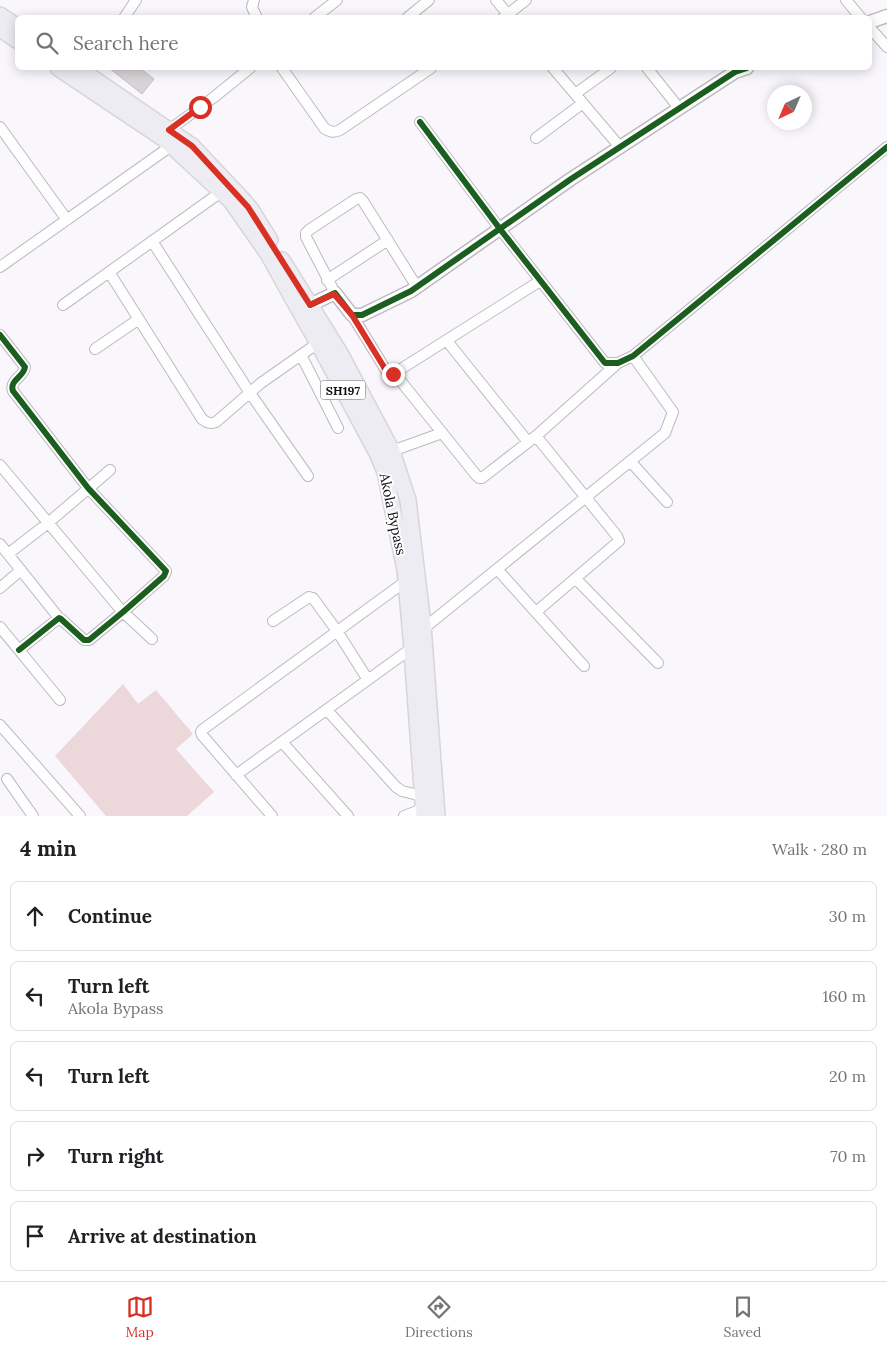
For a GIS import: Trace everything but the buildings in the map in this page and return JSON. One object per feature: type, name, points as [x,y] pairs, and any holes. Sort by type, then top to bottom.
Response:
[{"type":"main road","points":[[0,15],[15,25]]},
{"type":"main road","points":[[0,29],[15,39]]},
{"type":"main road","name":"Akola Bypass","points":[[61,70],[152,130],[230,201],[268,254],[378,454],[385,472],[406,581],[415,616],[423,629],[428,808]]},
{"type":"main road","name":"Akola Bypass","points":[[85,70],[192,146],[248,207],[340,353],[392,451],[408,500],[415,616],[412,648],[428,808]]},
{"type":"street","points":[[126,15],[136,0]]},
{"type":"street","points":[[254,0],[252,7],[256,15]]},
{"type":"street","points":[[318,15],[337,0]]},
{"type":"street","points":[[411,15],[429,0]]},
{"type":"street","points":[[496,0],[506,15]]},
{"type":"street","points":[[508,15],[526,0]]},
{"type":"street","points":[[846,0],[858,15]]},
{"type":"street","points":[[872,21],[887,16]]},
{"type":"street","points":[[872,30],[887,47]]},
{"type":"street","points":[[169,130],[248,70]]},
{"type":"street","points":[[283,70],[330,132],[340,130],[428,70]]},
{"type":"street","points":[[555,70],[620,147]]},
{"type":"street","points":[[575,94],[608,70]]},
{"type":"street","points":[[649,70],[680,108]]},
{"type":"street","points":[[352,315],[362,315],[417,287],[571,179],[734,72],[740,70]]},
{"type":"street","points":[[536,138],[583,103]]},
{"type":"street","points":[[420,122],[604,363],[618,363]]},
{"type":"street","points":[[0,127],[67,220]]},
{"type":"street","points":[[0,267],[171,146]]},
{"type":"street","points":[[395,374],[476,475],[482,478],[532,439],[618,363],[633,356],[887,147]]},
{"type":"street","points":[[63,305],[221,192]]},
{"type":"street","points":[[417,287],[360,198],[309,230],[306,234],[334,294],[352,315],[390,374],[395,374],[540,281]]},
{"type":"street","points":[[328,280],[388,240]]},
{"type":"street","points":[[152,241],[250,393],[308,476]]},
{"type":"street","points":[[110,272],[202,419],[212,424],[261,383],[318,343]]},
{"type":"street","points":[[310,305],[334,294]]},
{"type":"street","points":[[95,349],[139,319]]},
{"type":"street","points":[[0,335],[25,367],[24,372],[12,384],[11,389],[88,488],[166,571],[164,576],[123,612],[89,640],[85,641],[59,618],[0,544]]},
{"type":"street","points":[[447,340],[532,439],[586,497],[619,541],[536,612]]},
{"type":"street","points":[[300,355],[338,428]]},
{"type":"street","points":[[423,629],[665,433],[673,412],[633,356]]},
{"type":"street","points":[[392,451],[442,433]]},
{"type":"street","points":[[630,461],[667,502]]},
{"type":"street","points":[[0,465],[123,612],[152,639]]},
{"type":"street","points":[[8,554],[110,470]]},
{"type":"street","points":[[496,569],[584,666]]},
{"type":"street","points":[[0,588],[21,570]]},
{"type":"street","points":[[576,579],[658,664]]},
{"type":"street","points":[[272,816],[202,735],[202,730],[406,581]]},
{"type":"street","points":[[273,621],[309,597],[313,598],[337,631],[368,680]]},
{"type":"street","points":[[20,650],[59,618]]},
{"type":"street","points":[[0,627],[60,700]]},
{"type":"street","points":[[236,775],[412,648]]},
{"type":"street","points":[[327,710],[398,789],[428,808]]},
{"type":"street","points":[[0,724],[80,816]]},
{"type":"street","points":[[282,742],[348,816]]},
{"type":"street","points":[[8,779],[34,816]]},
{"type":"street","points":[[404,816],[428,808]]},
{"type":"shaded area","points":[[123,684],[138,704],[156,690],[193,734],[176,749],[214,792],[187,816],[106,816],[55,756]]},
{"type":"cycle path","points":[[310,305],[335,293],[352,315],[362,315],[411,291],[571,179],[735,72],[741,70]]},
{"type":"cycle path","points":[[420,122],[500,229],[605,363],[618,363],[633,356],[887,147]]},
{"type":"cycle path","points":[[0,335],[25,367],[13,384],[13,391],[88,488],[166,571],[164,576],[89,640],[84,640],[59,618],[19,650]]},
{"type":"route","points":[[200,107],[169,130],[192,146],[244,201],[310,305],[334,294],[352,315],[387,372],[393,374]]}]
